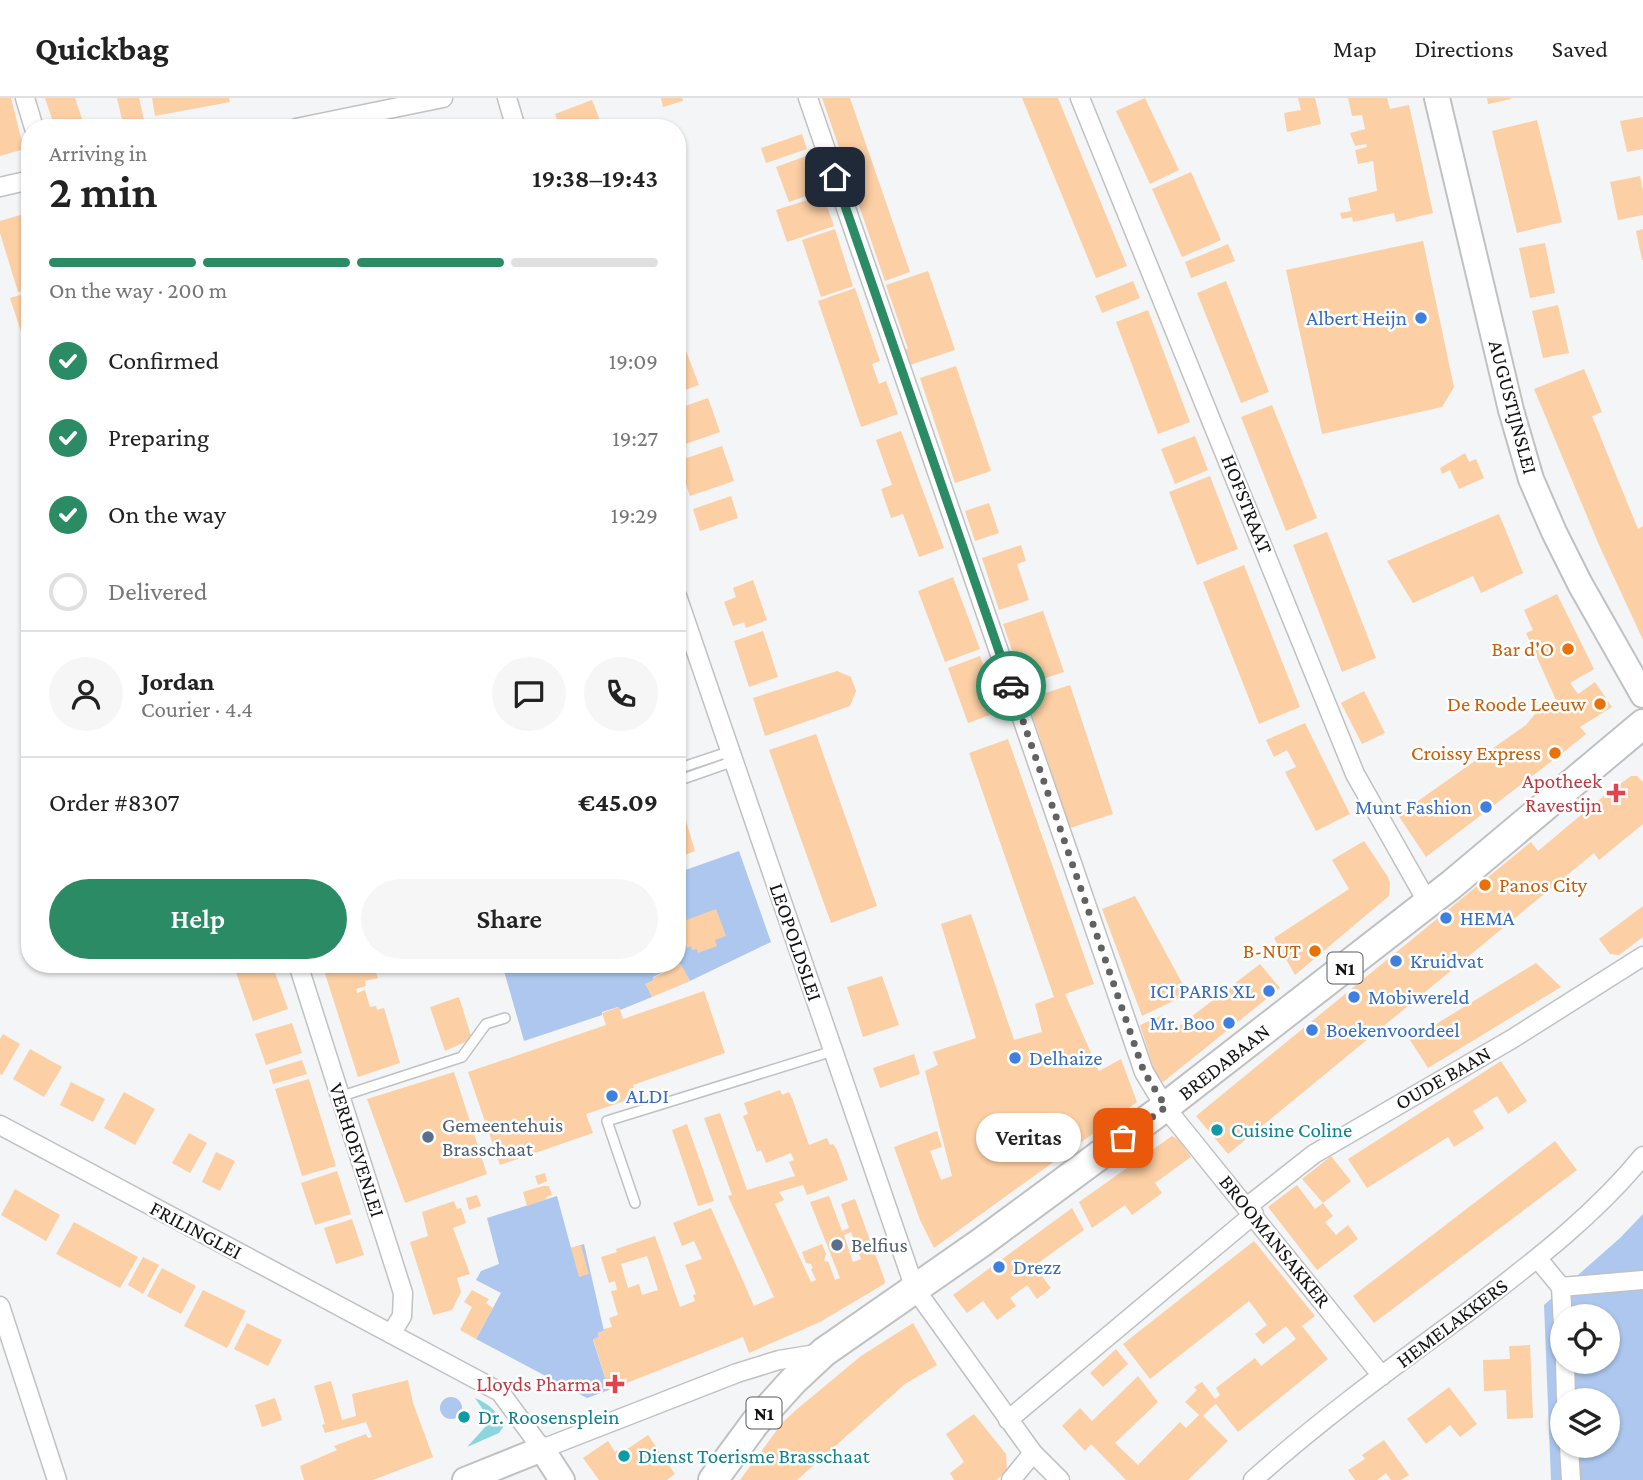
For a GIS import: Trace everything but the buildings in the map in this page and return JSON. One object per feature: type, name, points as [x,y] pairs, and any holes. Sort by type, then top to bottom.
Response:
[{"type":"main road","name":"BREDABAAN","points":[[713,1480],[755,1423],[824,1352],[1166,1107],[1428,903],[1643,724]]},
{"type":"street","points":[[25,98],[31,119]]},
{"type":"street","points":[[340,119],[443,98]]},
{"type":"street","points":[[507,98],[513,119]]},
{"type":"street","name":"BROOMANSAKKER","points":[[808,98],[1144,1072],[1166,1107],[1382,1376]]},
{"type":"street","name":"HOFSTRAAT","points":[[1080,98],[1355,774],[1428,903]]},
{"type":"street","name":"AUGUSTIJNSLEI","points":[[1437,98],[1511,410],[1531,479],[1580,584],[1643,695]]},
{"type":"street","points":[[0,187],[21,182]]},
{"type":"street","name":"LEOPOLDSLEI","points":[[686,622],[915,1289]]},
{"type":"street","name":"OUDE BAAN","points":[[1008,1420],[1314,1154],[1512,1039],[1643,956]]},
{"type":"street","name":"VERHOEVENLEI","points":[[301,973],[403,1293],[402,1316],[391,1334]]},
{"type":"street","name":"FRILINGLEI","points":[[0,1125],[500,1392],[542,1449]]},
{"type":"street","name":"HEMELAKKERS","points":[[1252,1480],[1382,1376],[1538,1259],[1609,1195],[1643,1156]]},
{"type":"street","points":[[1538,1259],[1561,1287],[1562,1304]]},
{"type":"street","points":[[1561,1287],[1643,1280]]},
{"type":"street","points":[[915,1289],[1033,1453],[1060,1480]]},
{"type":"street","points":[[0,1306],[57,1480]]},
{"type":"street","points":[[465,1480],[737,1373],[779,1360],[824,1352]]},
{"type":"street","points":[[542,1449],[562,1480]]},
{"type":"street","points":[[1011,1480],[1033,1453]]},
{"type":"street","points":[[1569,1458],[1570,1480]]},
{"type":"lane","points":[[686,767],[732,756]]},
{"type":"lane","points":[[686,777],[732,756]]},
{"type":"lane","points":[[339,1097],[462,1057],[486,1024],[505,1018]]},
{"type":"lane","points":[[635,1203],[607,1121],[834,1051]]},
{"type":"shaded area","points":[[739,851],[771,942],[690,981],[685,973],[686,870]]},
{"type":"shaded area","points":[[505,973],[661,973],[646,984],[652,997],[524,1041]]},
{"type":"shaded area","points":[[557,1196],[571,1248],[584,1244],[604,1331],[598,1333],[599,1337],[593,1340],[609,1390],[587,1398],[476,1339],[501,1293],[476,1280],[481,1271],[499,1264],[487,1218]]},
{"type":"shaded area","points":[[1643,1214],[1643,1480],[1551,1480],[1550,1458],[1620,1458],[1620,1388],[1550,1388],[1550,1455],[1544,1305],[1620,1238]]},
{"type":"shaded area","points":[[451,1397],[459,1400],[462,1408],[459,1416],[451,1419],[443,1416],[440,1408],[443,1400]]},
{"type":"shaded area","points":[[475,1398],[493,1409],[503,1427],[499,1433],[467,1447],[488,1424],[488,1417]]},
{"type":"way so far","points":[[1011,686],[1144,1072],[1166,1107],[1123,1138]]},
{"type":"place","name":"Albert Heijn","points":[[1421,318]]},
{"type":"place","name":"Bar d'O","points":[[1568,649]]},
{"type":"place","name":"De Roode Leeuw","points":[[1600,704]]},
{"type":"place","name":"Croissy Express","points":[[1555,753]]},
{"type":"place","name":"Apotheek Ravestijn","points":[[1616,793]]},
{"type":"place","name":"Munt Fashion","points":[[1486,807]]},
{"type":"place","name":"Panos City","points":[[1485,885]]},
{"type":"place","name":"HEMA","points":[[1446,918]]},
{"type":"place","name":"B-NUT","points":[[1315,951]]},
{"type":"place","name":"Kruidvat","points":[[1396,961]]},
{"type":"place","name":"ICI PARIS XL","points":[[1269,991]]},
{"type":"place","name":"Mobiwereld","points":[[1354,997]]},
{"type":"place","name":"Mr. Boo","points":[[1229,1023]]},
{"type":"place","name":"Boekenvoordeel","points":[[1312,1030]]},
{"type":"place","name":"Delhaize","points":[[1015,1058]]},
{"type":"place","name":"ALDI","points":[[612,1096]]},
{"type":"place","name":"Cuisine Coline","points":[[1217,1130]]},
{"type":"place","name":"Gemeentehuis Brasschaat","points":[[428,1137]]},
{"type":"place","name":"Veritas","points":[[1123,1138]]},
{"type":"place","name":"Belfius","points":[[837,1245]]},
{"type":"place","name":"Drezz","points":[[999,1267]]},
{"type":"place","name":"Lloyds Pharma","points":[[615,1384]]},
{"type":"place","name":"Dr. Roosensplein","points":[[464,1417]]},
{"type":"place","name":"Dienst Toerisme Brasschaat","points":[[624,1456]]},
{"type":"route","points":[[835,177],[1011,686]]}]
